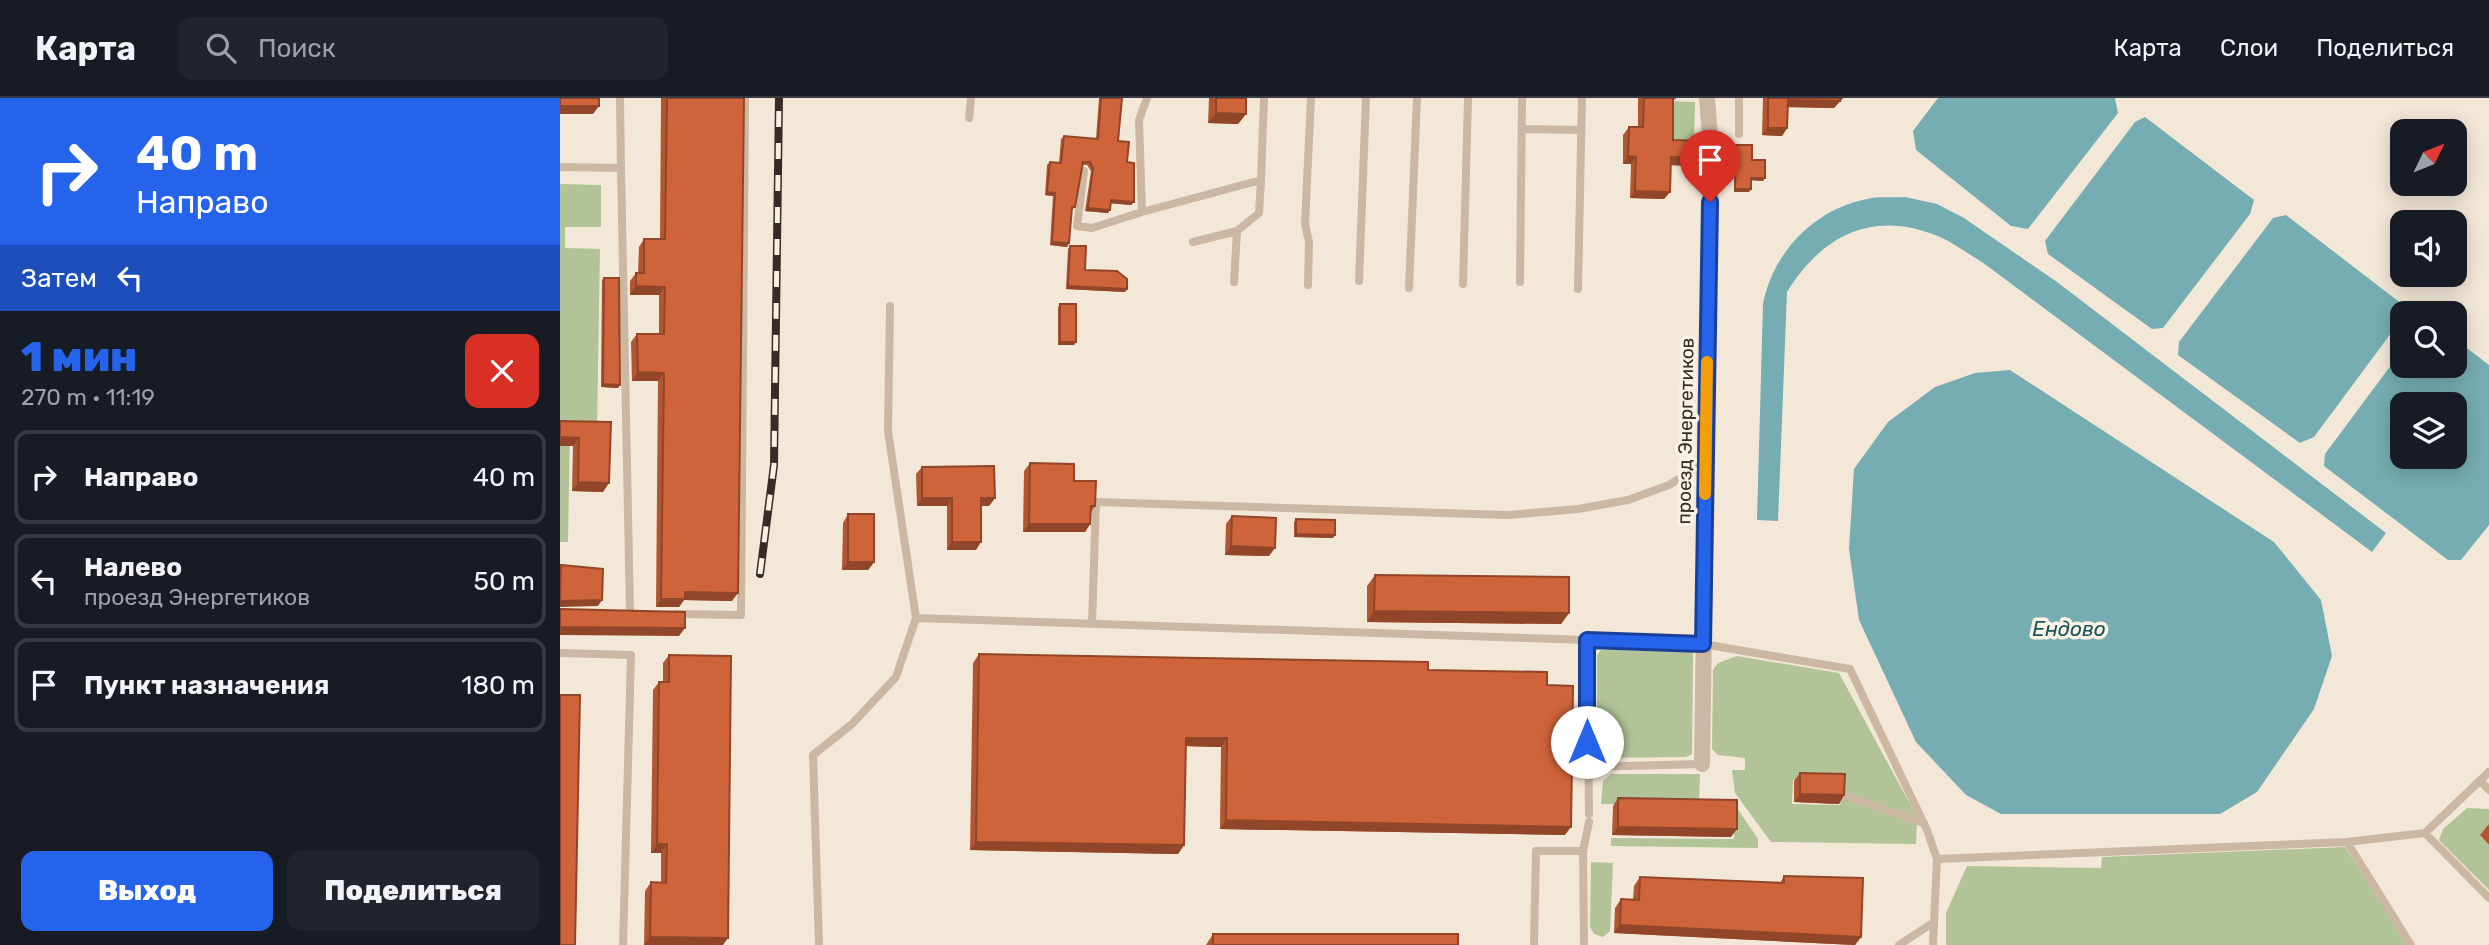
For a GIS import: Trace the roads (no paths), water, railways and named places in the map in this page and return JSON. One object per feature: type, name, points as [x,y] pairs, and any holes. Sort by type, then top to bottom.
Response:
[{"type":"street","name":"проезд Энергетиков","points":[[1702,764],[1711,150],[1707,98]]},
{"type":"lane","points":[[620,98],[630,613]]},
{"type":"lane","points":[[671,614],[741,615],[745,98]]},
{"type":"lane","points":[[970,118],[971,98]]},
{"type":"lane","points":[[1142,212],[1139,120],[1147,98]]},
{"type":"lane","points":[[1193,242],[1237,231],[1259,213],[1264,98]]},
{"type":"lane","points":[[1302,98],[1311,98],[1305,224],[1309,242],[1308,285]]},
{"type":"lane","points":[[1359,281],[1366,98]]},
{"type":"lane","points":[[1409,288],[1417,98]]},
{"type":"lane","points":[[1463,284],[1468,98]]},
{"type":"lane","points":[[1520,282],[1522,98]]},
{"type":"lane","points":[[1578,289],[1582,98]]},
{"type":"lane","points":[[1739,98],[1739,134]]},
{"type":"lane","points":[[1522,129],[1581,130]]},
{"type":"lane","points":[[560,167],[621,168]]},
{"type":"lane","points":[[1084,171],[1077,226],[1092,228],[1261,180]]},
{"type":"lane","points":[[1234,282],[1237,231]]},
{"type":"lane","points":[[819,945],[813,755],[852,724],[896,677],[916,618],[888,431],[890,306]]},
{"type":"lane","points":[[1092,624],[1096,502],[1508,514],[1578,509],[1628,499],[1669,485],[1706,462]]},
{"type":"lane","points":[[616,613],[644,613]]},
{"type":"lane","points":[[916,618],[1703,644],[1850,669],[1924,823],[1937,859],[1933,945]]},
{"type":"lane","points":[[1584,945],[1583,851],[1589,818],[1587,640]]},
{"type":"lane","points":[[560,653],[631,655],[624,945]]},
{"type":"lane","points":[[1588,767],[1702,764]]},
{"type":"lane","points":[[1937,859],[2347,842],[2425,833],[2489,772]]},
{"type":"lane","points":[[2481,781],[2489,790]]},
{"type":"lane","points":[[1844,794],[1924,823]]},
{"type":"lane","points":[[2425,833],[2489,898]]},
{"type":"lane","points":[[2347,842],[2411,945]]},
{"type":"lane","points":[[1534,945],[1536,851],[1583,851]]},
{"type":"lane","points":[[1899,945],[1934,922]]},
{"type":"water","points":[[1938,98],[2115,98],[2118,113],[2028,229],[2011,226],[1916,150],[1913,131]]},
{"type":"water","points":[[2145,117],[2254,200],[2250,214],[2163,328],[2152,329],[2048,254],[2045,241],[2135,122]]},
{"type":"water","points":[[1905,197],[1937,204],[1964,218],[2057,282],[2386,533],[2372,552],[1982,262],[1940,237],[1916,229],[1893,226],[1852,232],[1834,242],[1801,272],[1787,292],[1778,521],[1757,520],[1763,304],[1776,267],[1799,236],[1830,212],[1867,199]]},
{"type":"water","points":[[2286,215],[2398,301],[2390,301],[2390,335],[2314,437],[2300,443],[2178,355],[2179,342],[2273,218]]},
{"type":"water","points":[[2467,348],[2489,365],[2489,525],[2461,560],[2448,560],[2324,466],[2325,454],[2390,366],[2390,378],[2467,378]]},
{"type":"water","name":"Ендово","points":[[2010,370],[2274,542],[2321,600],[2332,656],[2314,709],[2257,792],[2220,814],[2001,814],[1966,795],[1916,742],[1859,620],[1849,549],[1854,469],[1888,422],[1935,387],[1975,373]]},
{"type":"railway","points":[[760,574],[774,465],[779,98]]}]
